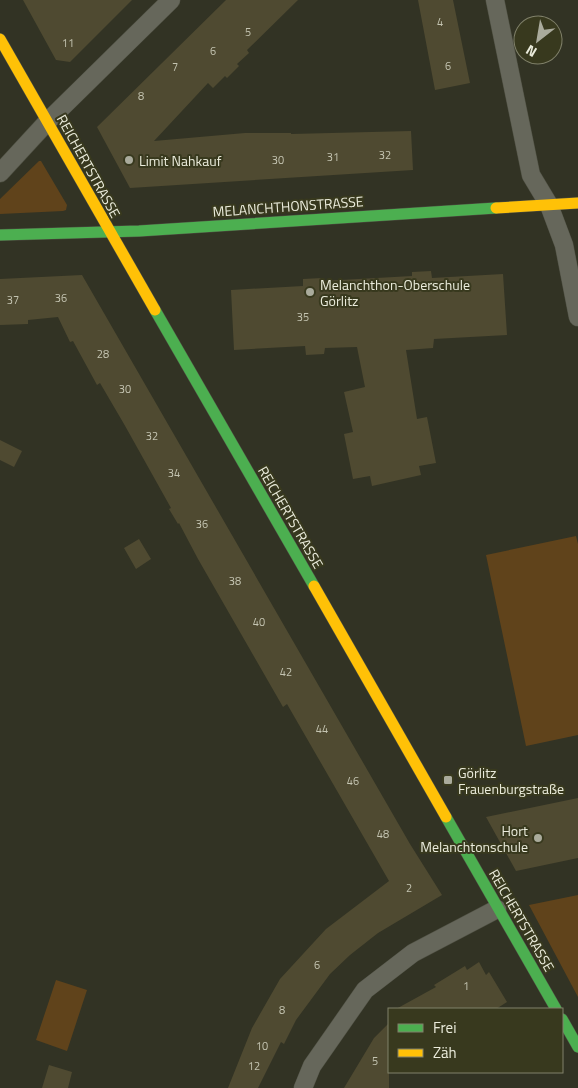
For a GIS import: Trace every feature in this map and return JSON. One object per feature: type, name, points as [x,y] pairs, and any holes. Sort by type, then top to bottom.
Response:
[{"type":"main road","name":"REICHERTSTRASSE","points":[[0,39],[555,1008]]},
{"type":"main road","name":"MELANCHTHONSTRASSE","points":[[0,236],[109,232],[578,203]]},
{"type":"main road","points":[[563,1021],[578,1047]]},
{"type":"street","points":[[0,173],[47,122],[171,0]]},
{"type":"street","points":[[495,0],[532,175],[550,205],[564,245],[578,317]]},
{"type":"street","points":[[303,1088],[312,1066],[364,990],[413,953],[497,909]]},
{"type":"shaded area","points":[[41,161],[67,205],[66,210],[0,214],[0,199]]},
{"type":"shaded area","points":[[576,536],[578,544],[578,735],[526,746],[486,555]]},
{"type":"shaded area","points":[[578,895],[578,997],[529,905]]},
{"type":"shaded area","points":[[56,980],[87,990],[67,1051],[36,1040]]},
{"type":"building","points":[[23,0],[132,0],[70,62],[56,60]]},
{"type":"building","points":[[226,0],[298,0],[247,50],[249,53],[237,64],[239,66],[227,78],[225,76],[213,88],[208,83],[154,141],[245,133],[291,134],[411,131],[413,170],[130,188],[97,127]]},
{"type":"building","points":[[418,0],[453,0],[470,83],[435,90]]},
{"type":"building","points":[[431,271],[432,278],[503,274],[507,335],[434,339],[433,348],[406,350],[417,419],[427,417],[436,463],[419,466],[421,475],[372,486],[370,476],[353,479],[344,434],[353,432],[344,392],[365,387],[357,347],[325,348],[324,354],[306,355],[305,346],[234,350],[231,290],[303,286],[303,279],[322,278],[323,281],[412,276],[412,272]]},
{"type":"building","points":[[82,275],[410,844],[442,895],[378,933],[330,974],[296,1020],[284,1044],[281,1042],[258,1088],[228,1088],[252,1028],[280,979],[326,929],[389,881],[287,704],[283,707],[179,523],[169,509],[171,508],[124,424],[100,383],[97,385],[73,341],[70,342],[58,317],[28,320],[28,324],[0,325],[0,279]]},
{"type":"building","points":[[0,440],[22,451],[14,467],[0,460]]},
{"type":"building","points":[[139,539],[151,559],[136,569],[124,548]]},
{"type":"building","name":"Hort Melanchtonschule","points":[[578,798],[578,858],[516,871],[486,817]]},
{"type":"building","points":[[479,962],[486,975],[489,972],[507,1002],[498,1008],[398,1008],[436,987],[434,985],[465,966],[467,970]]},
{"type":"building","points":[[388,1024],[389,1088],[344,1088],[374,1038]]},
{"type":"building","points":[[49,1065],[72,1072],[68,1088],[42,1088]]},
{"type":"traffic: fast","points":[[0,235],[139,231],[496,208]]},
{"type":"traffic: fast","points":[[155,310],[314,586]]},
{"type":"traffic: fast","points":[[446,817],[555,1008]]},
{"type":"traffic: fast","points":[[563,1021],[578,1047]]},
{"type":"traffic: slow","points":[[0,39],[155,310]]},
{"type":"traffic: slow","points":[[496,208],[578,203]]},
{"type":"traffic: slow","points":[[314,586],[446,817]]},
{"type":"place","name":"Limit Nahkauf","points":[[129,160]]},
{"type":"place","name":"Melanchthon-Oberschule Görlitz","points":[[310,292]]},
{"type":"place","name":"Görlitz Frauenburgstraße","points":[[448,780]]},
{"type":"place","name":"Hort Melanchtonschule","points":[[538,838]]}]
